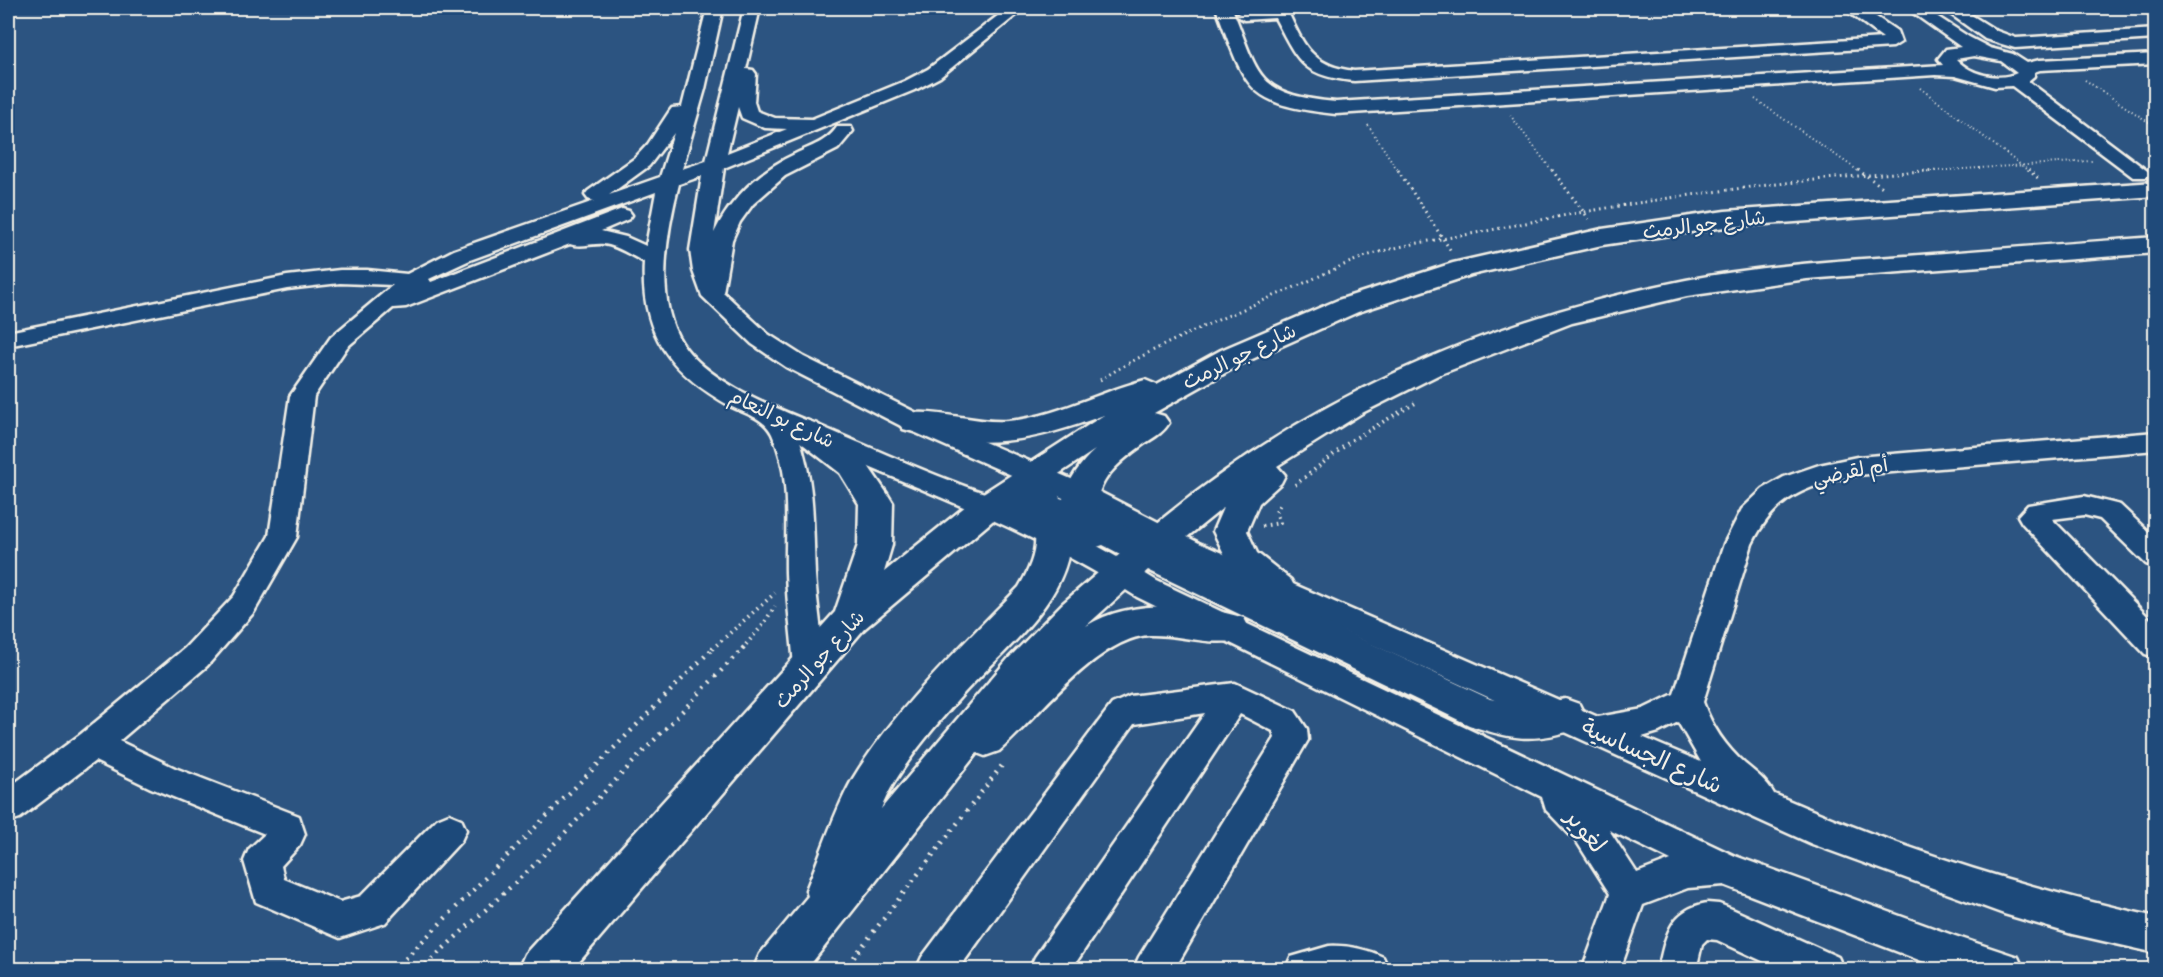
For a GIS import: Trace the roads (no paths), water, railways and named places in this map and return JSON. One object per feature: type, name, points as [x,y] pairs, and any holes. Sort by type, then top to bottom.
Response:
[{"type":"main road","points":[[1602,237],[1689,211],[1739,200],[2040,180],[2150,178]]},
{"type":"main road","name":"شارع جو الرمث","points":[[541,969],[851,619],[989,505],[1123,417],[1206,370],[1348,306],[1463,269],[1602,237],[1737,218],[2150,178]]},
{"type":"main road","points":[[776,969],[1021,670],[1075,614],[1144,554],[1263,460],[1351,406],[1428,368],[1563,317],[1688,288],[1808,271],[2156,245]]},
{"type":"main road","points":[[818,918],[866,795],[917,720],[1032,597],[1045,576],[1065,514],[1088,477],[1120,445],[1209,387],[1277,350],[1287,341],[1292,330]]},
{"type":"main road","points":[[914,422],[975,430],[1020,431],[1206,370]]},
{"type":"main road","points":[[791,425],[851,465],[876,503],[876,545],[851,619]]},
{"type":"main road","points":[[1278,590],[1244,561],[1230,531],[1245,497],[1268,477],[1288,443]]},
{"type":"main road","points":[[1034,474],[1065,514],[1105,555],[1144,554],[1480,712],[1510,723],[1544,723],[1565,716]]},
{"type":"main road","points":[[989,505],[1020,503],[1065,514]]},
{"type":"main road","points":[[947,760],[976,746],[1078,654],[1118,627],[1154,621],[1231,628]]},
{"type":"street","name":"شارع بو النعام","points":[[714,8],[693,99],[658,223],[655,259],[656,301],[661,323],[676,353],[698,372],[737,399],[791,425],[989,505]]},
{"type":"street","points":[[752,8],[712,174],[701,250],[704,271],[713,296],[760,339],[795,362],[914,422],[1034,474]]},
{"type":"street","points":[[737,63],[747,72],[746,109],[754,118],[782,125],[835,125],[934,73],[1017,8]]},
{"type":"street","points":[[8,807],[93,744],[196,657],[244,604],[283,537],[302,396],[339,342],[382,308],[411,281],[462,255],[509,237],[712,174],[835,125],[925,93],[972,61],[1037,8]]},
{"type":"street","points":[[1224,8],[1256,81],[1282,99],[1311,105],[1356,106],[1900,73],[1953,61],[1966,51],[1985,52],[2004,57],[2156,50]]},
{"type":"street","points":[[1252,34],[1242,11],[1279,10],[1310,64],[1328,74],[1354,76],[1893,42],[1891,35],[1853,8]]},
{"type":"street","points":[[1950,8],[1991,35],[2015,43],[2156,34]]},
{"type":"street","points":[[1907,10],[1985,52]]},
{"type":"street","points":[[1907,10],[1942,43],[1953,61],[1977,78],[2012,77],[2062,64],[2156,59]]},
{"type":"street","points":[[1736,53],[1759,73]]},
{"type":"street","points":[[2004,57],[2012,77],[2060,123],[2089,136],[2150,178]]},
{"type":"street","points":[[1270,71],[1281,82],[1296,89],[1332,96],[1953,61]]},
{"type":"street","points":[[1521,66],[1536,84]]},
{"type":"street","points":[[509,237],[580,203],[632,171],[655,148],[672,119],[693,99]]},
{"type":"street","points":[[713,296],[723,235],[735,213],[762,184],[795,162],[826,147],[835,125]]},
{"type":"street","points":[[382,308],[547,246],[667,189]]},
{"type":"street","points":[[547,246],[604,237],[616,239],[655,259]]},
{"type":"street","points":[[8,339],[155,307],[288,282],[339,276],[411,281],[438,288]]},
{"type":"street","points":[[791,425],[787,435],[796,464],[801,578],[810,668]]},
{"type":"street","name":"أم لقرضي","points":[[1687,702],[1738,544],[1752,516],[1773,496],[1794,484],[1819,474],[1857,466],[2156,441]]},
{"type":"street","points":[[2156,556],[2110,512],[2101,507],[2091,504],[2038,512],[2032,516],[2156,645]]},
{"type":"street","points":[[1065,514],[1144,554],[1147,589],[1231,628],[1532,777],[1725,869],[1954,956],[2005,969]]},
{"type":"street","name":"شارع الجساسية","points":[[1144,554],[1278,590],[1824,833],[2004,897],[2072,916],[2156,935]]},
{"type":"street","points":[[935,969],[1123,714],[1130,709],[1235,696],[1284,721],[1291,729],[1292,740],[1152,969]]},
{"type":"street","points":[[1047,969],[1235,696]]},
{"type":"street","points":[[1598,731],[1648,722],[1687,702],[1695,727],[1704,744],[1776,812]]},
{"type":"street","points":[[93,744],[163,778],[287,827],[288,834],[262,861],[268,890],[340,920],[372,910],[449,830]]},
{"type":"street","name":"لغوير","points":[[1532,777],[1581,819],[1614,865],[1629,893]]},
{"type":"street","points":[[1601,969],[1629,893],[1688,871],[1725,869]]},
{"type":"street","points":[[1677,969],[1687,930],[1692,925],[1709,920],[1719,922],[1825,969]]},
{"type":"street","points":[[1304,969],[1318,964],[1354,964],[1370,969]]}]
